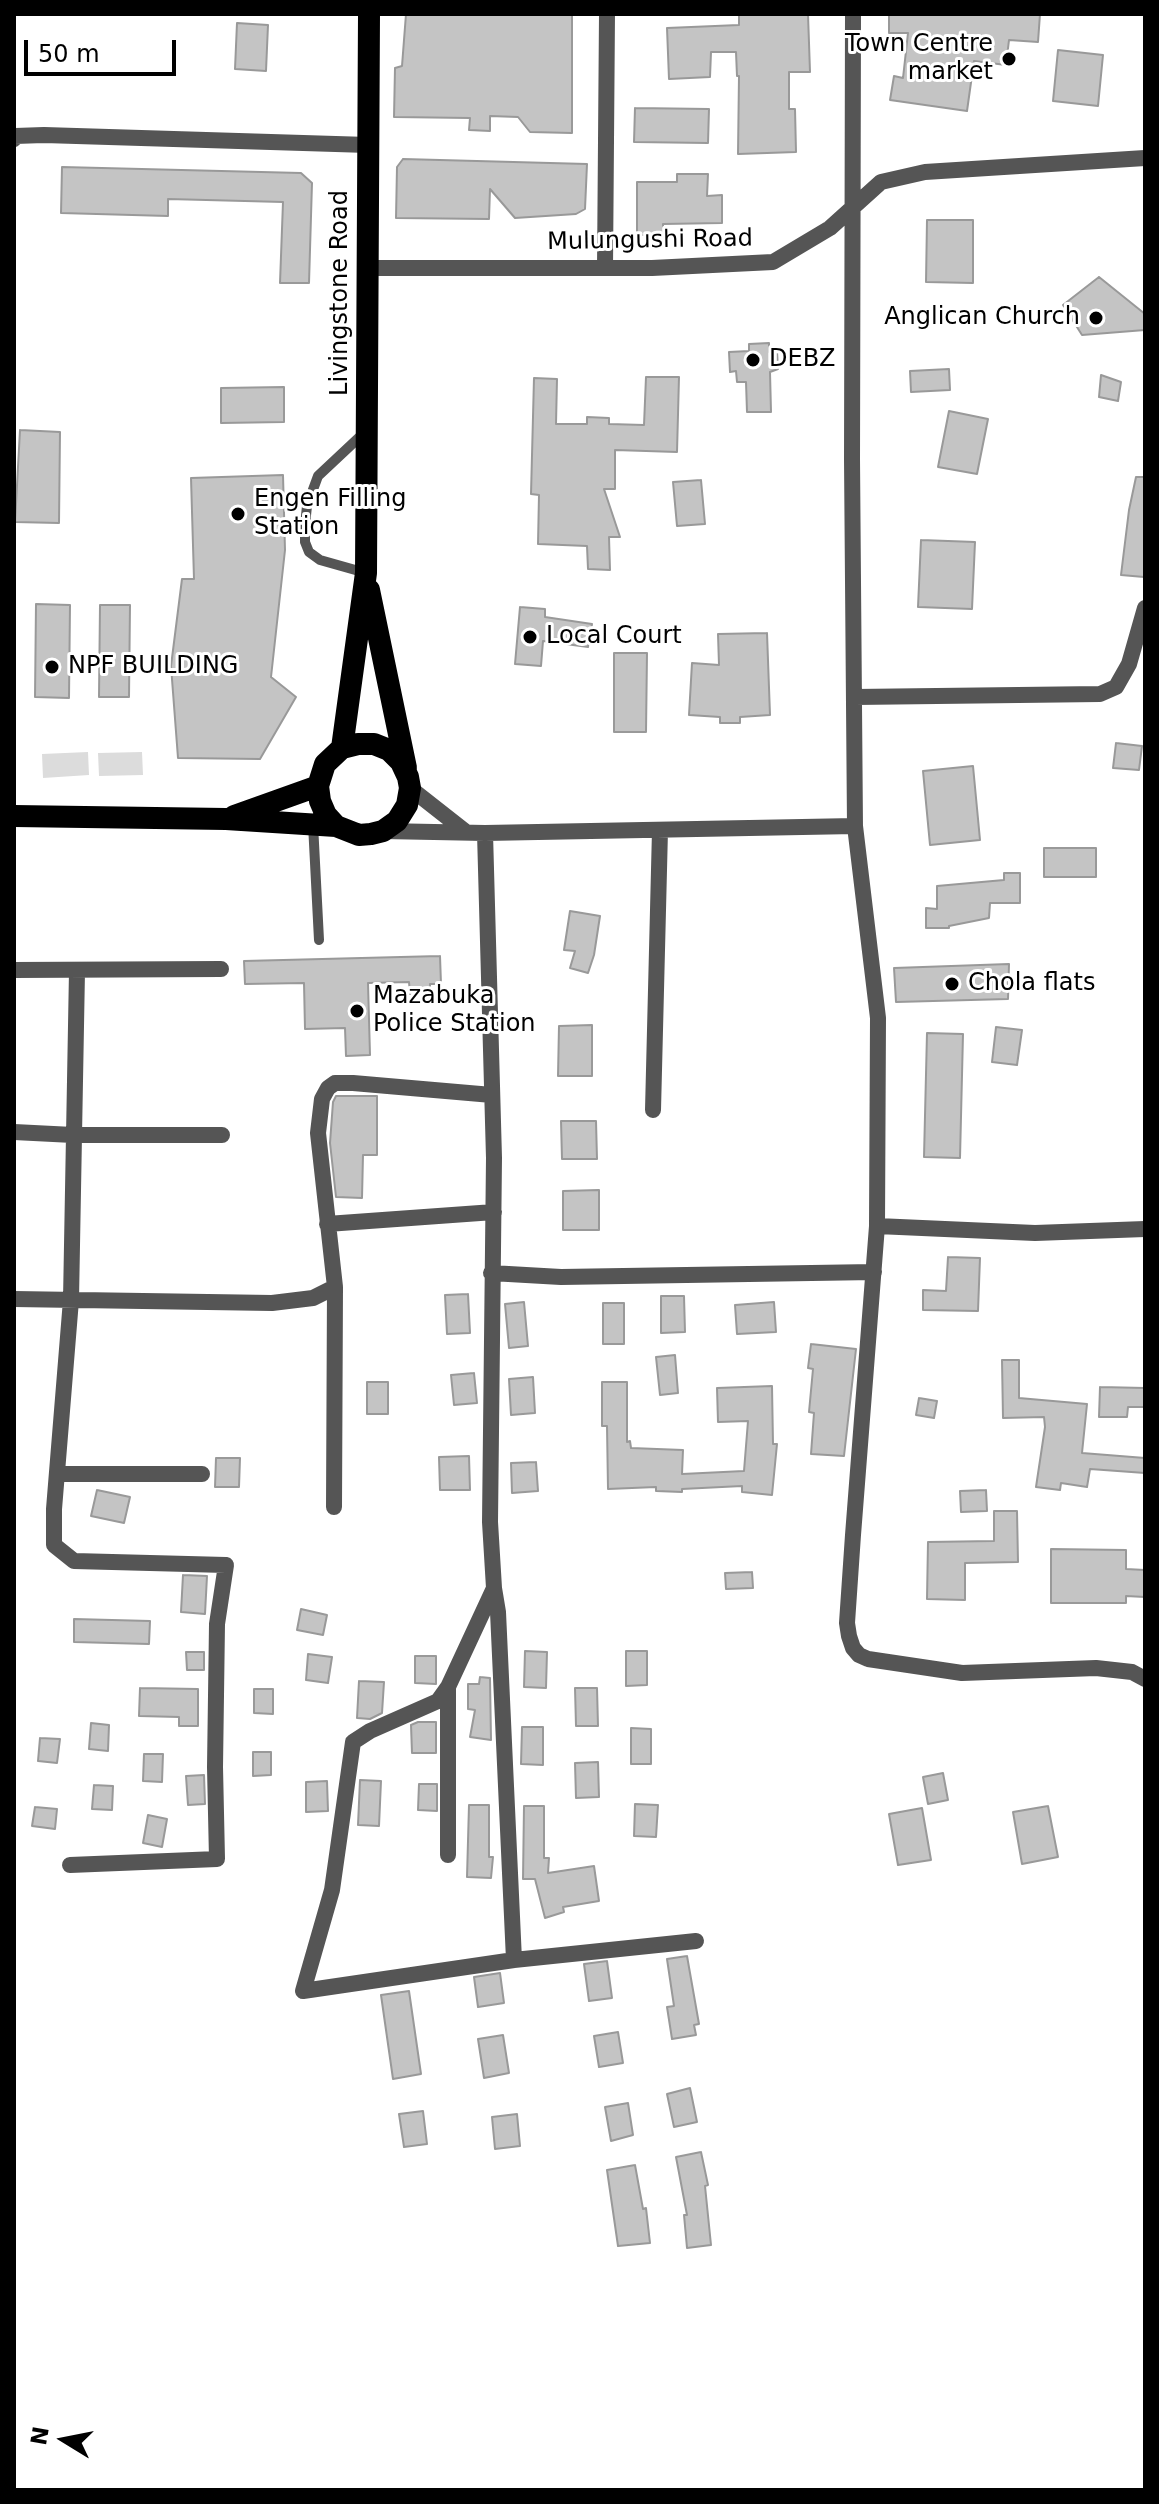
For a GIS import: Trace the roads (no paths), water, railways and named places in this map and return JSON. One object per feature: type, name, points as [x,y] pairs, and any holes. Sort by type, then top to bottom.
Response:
[{"type":"highway","name":"Livingstone Road","points":[[318,786],[325,764],[342,748],[366,573],[369,14]]},
{"type":"highway","name":"Livingstone Road","points":[[366,573],[409,782]]},
{"type":"highway","points":[[14,816],[226,819],[336,826],[359,835],[383,831],[397,821],[407,805],[409,782],[401,762],[389,750],[366,744],[342,748]]},
{"type":"highway","points":[[226,819],[318,786],[326,815],[336,826]]},
{"type":"street","points":[[605,268],[607,14]]},
{"type":"street","points":[[853,14],[855,826],[878,1018],[877,1226],[847,1623],[853,1648],[868,1659],[962,1673],[1096,1668],[1132,1672],[1145,1679]]},
{"type":"street","points":[[14,139],[15,136],[44,135],[368,145]]},
{"type":"street","name":"Mulungushi Road","points":[[368,268],[605,268],[773,262],[830,228],[881,182],[925,172],[1145,158]]},
{"type":"street","points":[[855,697],[1100,694],[1116,687],[1129,664],[1145,608]]},
{"type":"street","points":[[409,782],[466,832]]},
{"type":"street","points":[[383,831],[485,833],[855,826]]},
{"type":"street","points":[[653,1110],[660,830]]},
{"type":"street","points":[[485,833],[494,1212],[490,1522],[498,1612],[514,1960]]},
{"type":"street","points":[[14,970],[221,969]]},
{"type":"street","points":[[70,1865],[217,1859],[217,1624],[226,1565],[74,1561],[54,1545],[71,1300],[77,971]]},
{"type":"street","points":[[334,1507],[335,1287],[318,1133],[322,1099],[335,1083],[492,1095]]},
{"type":"street","points":[[14,1132],[222,1135]]},
{"type":"street","points":[[327,1224],[494,1212]]},
{"type":"street","points":[[877,1226],[1035,1233],[1145,1229]]},
{"type":"street","points":[[491,1273],[561,1277],[874,1272]]},
{"type":"street","points":[[14,1299],[272,1303],[313,1298],[335,1287]]},
{"type":"street","points":[[57,1474],[202,1474]]},
{"type":"street","points":[[494,1588],[448,1687],[434,1703],[370,1731],[353,1742],[332,1890],[303,1991],[514,1960],[696,1941]]},
{"type":"street","points":[[448,1687],[448,1855]]},
{"type":"lane","points":[[366,430],[318,476],[307,506],[305,542],[309,552],[320,560],[366,573]]},
{"type":"lane","points":[[313,824],[319,940]]},
{"type":"place","name":"Town Centre market","points":[[1009,59]]},
{"type":"place","name":"Anglican Church","points":[[1096,318]]},
{"type":"place","name":"DEBZ","points":[[753,360]]},
{"type":"place","name":"Engen Filling Station","points":[[238,514]]},
{"type":"place","name":"Local Court","points":[[530,637]]},
{"type":"place","name":"NPF BUILDING","points":[[52,667]]},
{"type":"place","name":"Chola flats","points":[[952,984]]},
{"type":"place","name":"Mazabuka Police Station","points":[[357,1011]]}]
